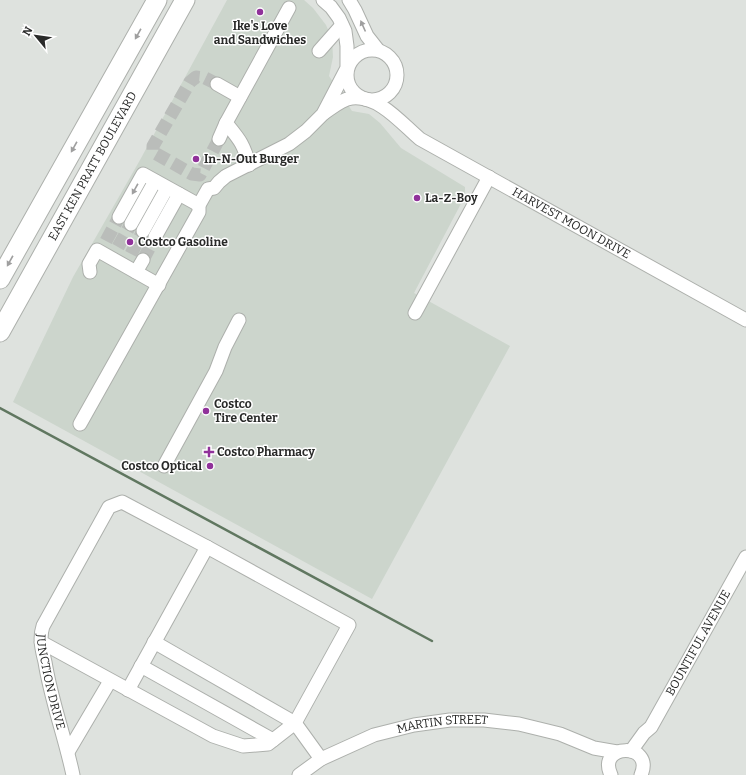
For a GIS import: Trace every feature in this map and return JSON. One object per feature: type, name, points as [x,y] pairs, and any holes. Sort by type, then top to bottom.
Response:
[{"type":"highway","name":"EAST KEN PRATT BOULEVARD","points":[[0,280],[157,0]]},
{"type":"highway","name":"EAST KEN PRATT BOULEVARD","points":[[0,332],[185,0]]},
{"type":"highway","points":[[0,346],[16,318],[16,304]]},
{"type":"street","points":[[323,0],[331,6],[345,31],[347,46],[346,75],[350,87],[354,93],[365,99]]},
{"type":"street","points":[[323,114],[342,101],[352,98],[373,100],[380,98],[391,90],[396,79],[396,67],[392,59],[378,50],[367,36],[349,0]]},
{"type":"street","points":[[219,139],[226,123],[289,8]]},
{"type":"street","points":[[319,51],[342,26]]},
{"type":"street","points":[[125,220],[155,181],[179,194],[199,208],[207,209],[215,194],[214,188],[219,182],[226,176],[297,139],[323,114],[347,68],[356,55],[363,51],[378,50]]},
{"type":"street","points":[[217,84],[240,97]]},
{"type":"street","name":"HARVEST MOON DRIVE","points":[[391,90],[401,121]]},
{"type":"street","name":"HARVEST MOON DRIVE","points":[[365,99],[381,106],[401,121],[420,139],[746,320]]},
{"type":"street","points":[[226,123],[242,142],[249,165]]},
{"type":"street","points":[[415,313],[489,178]]},
{"type":"street","points":[[143,230],[167,188]]},
{"type":"street","points":[[155,237],[179,194]]},
{"type":"street","points":[[80,424],[159,285],[199,208]]},
{"type":"street","points":[[90,272],[89,264],[106,249],[127,260],[136,272],[159,285]]},
{"type":"street","points":[[136,272],[143,260]]},
{"type":"street","points":[[164,466],[216,371],[224,347],[239,320]]},
{"type":"street","name":"JUNCTION DRIVE","points":[[73,775],[68,752],[48,684],[41,642],[41,633],[43,626],[109,508],[122,502],[207,547]]},
{"type":"street","points":[[41,642],[110,681],[214,736],[243,746],[268,744],[295,723],[349,625],[207,547],[128,690]]},
{"type":"street","name":"BOUNTIFUL AVENUE","points":[[639,762],[650,736],[651,727],[746,557]]},
{"type":"street","points":[[154,642],[295,723],[321,759]]},
{"type":"street","points":[[141,666],[273,740]]},
{"type":"street","points":[[68,752],[110,681]]},
{"type":"street","name":"MARTIN STREET","points":[[299,775],[321,759],[374,735],[414,725],[450,720],[484,720],[519,724],[560,734],[594,748],[617,752],[622,750],[639,762]]},
{"type":"street","points":[[594,748],[610,773]]},
{"type":"street","points":[[610,773],[609,762],[617,752]]},
{"type":"street","points":[[639,762],[654,775]]},
{"type":"shaded area","points":[[227,0],[304,0],[313,8],[326,25],[332,39],[333,57],[329,76],[352,111],[369,114],[380,123],[401,148],[465,187],[465,196],[414,293],[510,346],[372,599],[13,402],[73,277],[140,160]]},
{"type":"waterway","points":[[0,408],[432,641]]},
{"type":"tunnel","points":[[217,84],[205,78],[196,77],[190,82],[153,146],[153,152],[192,174],[200,175],[219,139]]},
{"type":"tunnel","points":[[106,241],[119,217]]},
{"type":"tunnel","points":[[118,247],[131,224]]},
{"type":"tunnel","points":[[131,254],[143,231]]},
{"type":"tunnel","points":[[143,260],[155,237]]},
{"type":"place","name":"Ike's Love and Sandwiches","points":[[260,12]]},
{"type":"place","name":"In-N-Out Burger","points":[[196,159]]},
{"type":"place","name":"La-Z-Boy","points":[[417,198]]},
{"type":"place","name":"Costco Gasoline","points":[[130,242]]},
{"type":"place","name":"Costco Tire Center","points":[[206,411]]},
{"type":"place","name":"Costco Pharmacy","points":[[209,452]]},
{"type":"place","name":"Costco Optical","points":[[210,466]]}]
